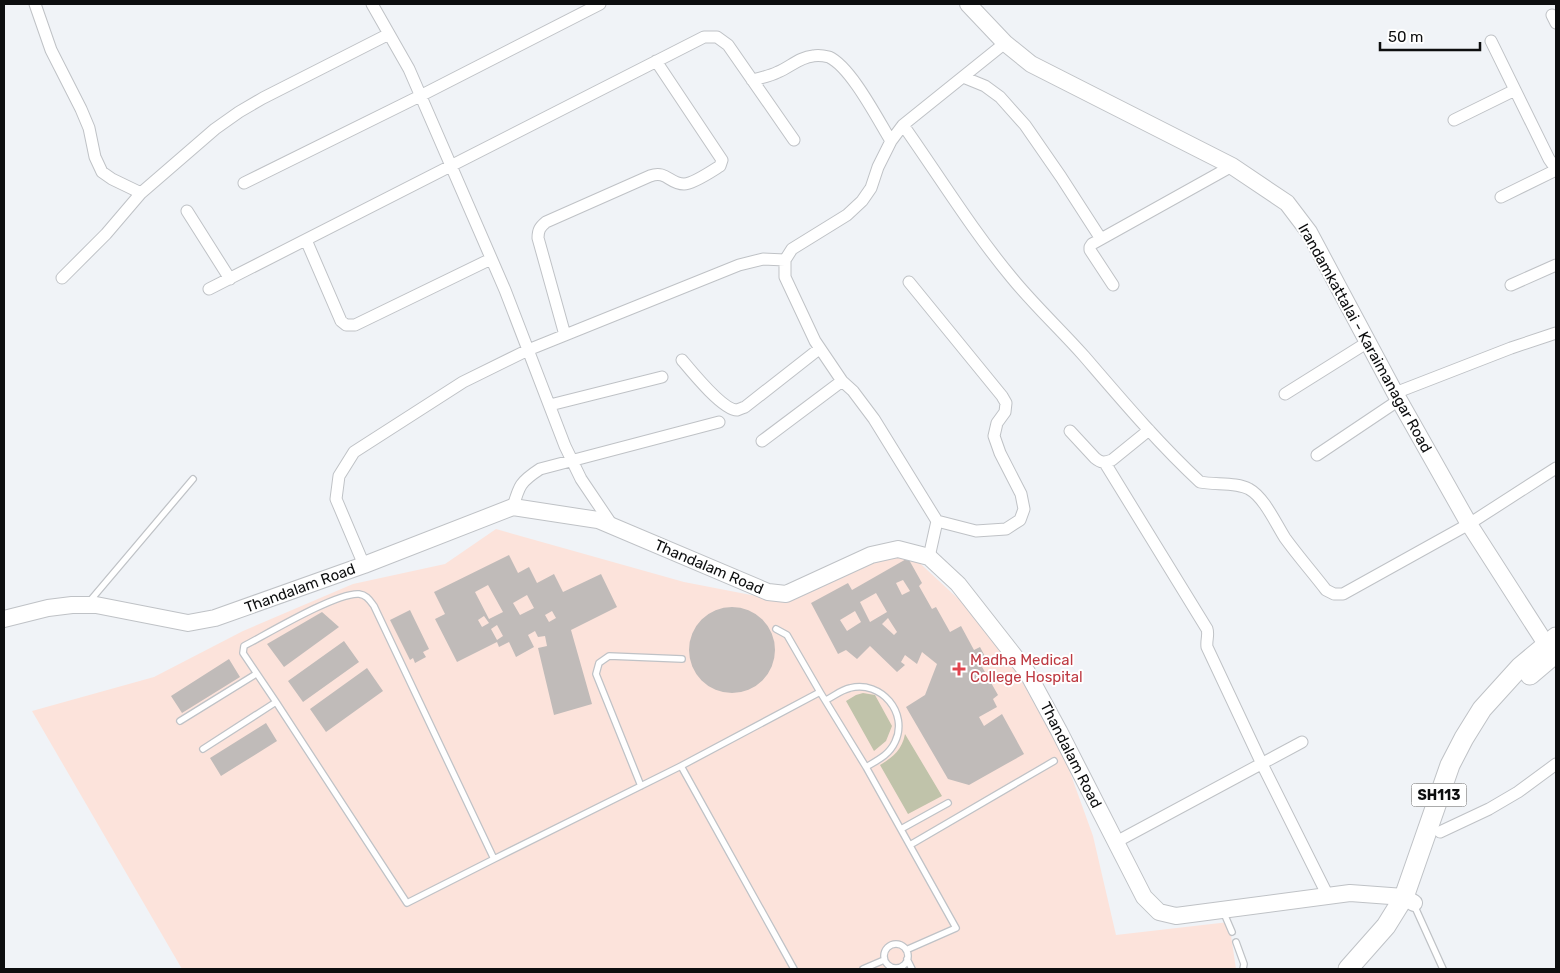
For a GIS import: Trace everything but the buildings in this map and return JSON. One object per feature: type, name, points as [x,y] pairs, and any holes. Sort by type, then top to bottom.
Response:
[{"type":"main road","name":"SH113","points":[[1364,969],[1395,933],[1440,832],[1462,770],[1492,717],[1554,650]]},
{"type":"main road","name":"SH113","points":[[1348,969],[1409,900],[1450,765],[1482,709],[1520,667],[1554,650]]},
{"type":"street","points":[[36,4],[51,50],[82,110],[89,128],[95,157],[102,172],[141,193]]},
{"type":"street","points":[[372,4],[409,69],[491,259],[565,446],[581,479],[612,525]]},
{"type":"street","points":[[244,183],[600,4]]},
{"type":"street","name":"Irandamkattalai - Karaimanagar Road","points":[[968,4],[1005,43],[1031,64],[1232,166],[1287,203],[1309,232],[1397,397],[1469,524],[1554,650]]},
{"type":"street","points":[[62,278],[106,234],[141,193],[215,129],[239,112],[389,34]]},
{"type":"street","points":[[209,289],[451,167],[704,36],[717,37],[728,44],[794,140]]},
{"type":"street","points":[[1491,40],[1515,90],[1553,157],[1556,170],[1501,197]]},
{"type":"street","points":[[929,558],[937,521],[874,419],[853,391],[842,381],[819,348],[785,277],[785,260],[792,249],[847,215],[862,201],[870,188],[891,141],[903,126],[1005,43]]},
{"type":"street","points":[[752,80],[780,72],[801,59],[814,56],[828,57],[843,68],[859,89],[891,141]]},
{"type":"street","points":[[565,335],[538,238],[540,227],[546,222],[650,176],[662,174],[683,184],[690,183],[722,164],[722,160],[656,61]]},
{"type":"street","points":[[963,77],[985,86],[1000,97],[1025,125],[1101,239]]},
{"type":"street","points":[[1454,120],[1515,90]]},
{"type":"street","points":[[903,126],[984,242],[1030,300],[1064,334],[1149,430],[1200,482],[1249,488],[1258,496],[1286,539],[1326,590],[1334,594],[1343,594],[1469,524],[1556,468]]},
{"type":"street","points":[[1113,285],[1090,250],[1092,244],[1232,166]]},
{"type":"street","points":[[187,212],[230,279]]},
{"type":"street","points":[[306,240],[341,321],[346,325],[355,325],[491,259]]},
{"type":"street","points":[[364,564],[336,499],[339,476],[354,452],[463,382],[528,350],[739,265],[763,259],[785,260]]},
{"type":"street","points":[[1511,285],[1556,265]]},
{"type":"street","points":[[910,282],[1006,403],[1005,412],[997,423],[994,436],[1000,453],[1021,494],[1024,509],[1020,520],[1006,529],[976,531],[937,521]]},
{"type":"street","points":[[1317,455],[1397,397],[1511,348],[1556,333]]},
{"type":"street","points":[[1285,394],[1368,342]]},
{"type":"street","points":[[682,360],[720,401],[737,410],[745,407],[819,348]]},
{"type":"street","points":[[550,405],[662,377]]},
{"type":"street","points":[[762,441],[842,381]]},
{"type":"street","points":[[513,507],[518,489],[525,478],[540,469],[719,422]]},
{"type":"street","points":[[1070,431],[1095,458],[1105,463],[1112,460],[1149,430]]},
{"type":"street","points":[[1105,463],[1207,628],[1207,647],[1262,764],[1328,896]]},
{"type":"street","name":"Thandalam Road","points":[[4,619],[48,608],[86,605],[96,605],[188,623],[215,618],[513,507],[598,520],[768,592],[786,594],[871,555],[898,549],[929,558],[958,584],[1027,672],[1144,897],[1159,912],[1176,916],[1350,893],[1409,900]]},
{"type":"street","points":[[1116,842],[1302,742]]},
{"type":"street","points":[[1440,832],[1489,809],[1518,792],[1556,764]]},
{"type":"lane","points":[[86,605],[193,479]]},
{"type":"lane","points":[[494,858],[374,606],[367,596],[355,594],[331,601],[244,646],[243,653],[256,674],[407,904],[494,858],[681,766],[820,692]]},
{"type":"lane","points":[[776,629],[787,635],[866,767],[956,928],[906,950]]},
{"type":"lane","points":[[641,786],[596,674],[599,663],[609,656],[682,659]]},
{"type":"lane","points":[[180,721],[256,674]]},
{"type":"lane","points":[[826,700],[849,688],[862,687],[876,690],[892,703],[899,729],[895,742],[887,754],[866,767]]},
{"type":"lane","points":[[203,749],[276,702]]},
{"type":"lane","points":[[910,845],[1054,761]]},
{"type":"lane","points":[[681,766],[794,969]]},
{"type":"lane","points":[[901,829],[948,803]]},
{"type":"lane","points":[[1409,900],[1442,969]]},
{"type":"lane","points":[[1222,910],[1232,932]]},
{"type":"lane","points":[[1236,942],[1244,964],[1243,969]]},
{"type":"lane","points":[[907,959],[904,966],[894,969],[888,966],[884,960],[885,951],[892,945],[901,946],[906,950],[907,959],[912,969]]},
{"type":"lane","points":[[863,969],[884,960]]},
{"type":"shaded area","points":[[496,529],[684,582],[782,601],[868,562],[910,554],[967,607],[1015,669],[1066,761],[1093,836],[1116,935],[1229,922],[1236,969],[182,969],[32,711],[154,677],[243,631],[353,584],[445,564]]},
{"type":"green space","points":[[863,693],[875,695],[892,726],[886,741],[874,751],[846,701]]},
{"type":"green space","points":[[905,734],[942,796],[908,814],[880,765],[896,752],[902,744]]},
{"type":"place","name":"Madha Medical College Hospital","points":[[959,669]]}]
